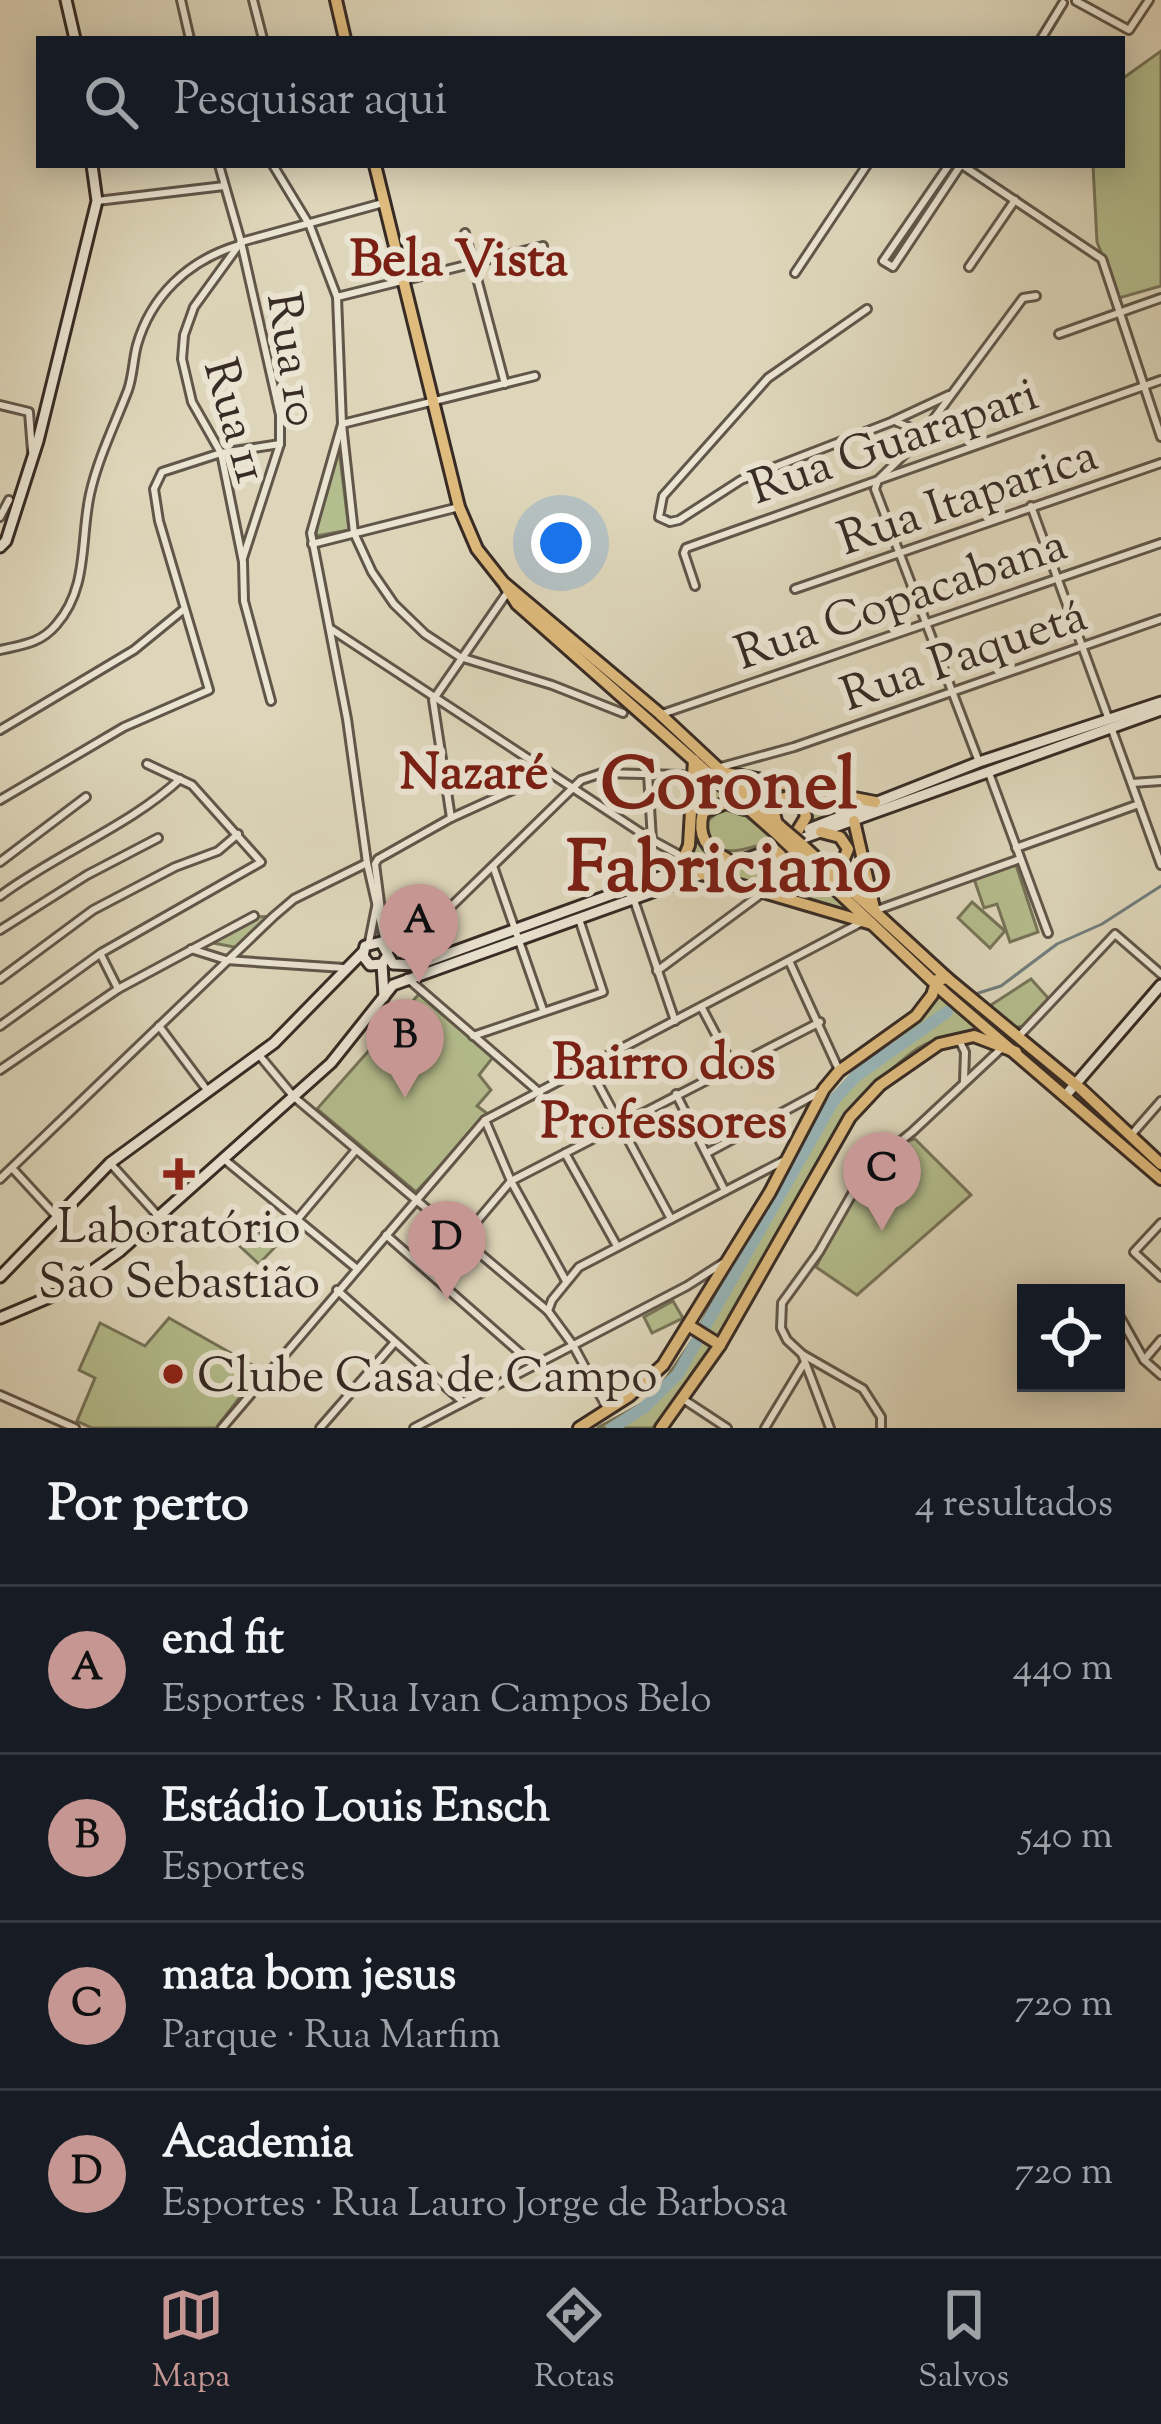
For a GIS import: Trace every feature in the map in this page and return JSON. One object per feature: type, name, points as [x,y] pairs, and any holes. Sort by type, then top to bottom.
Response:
[{"type":"main road","points":[[67,0],[74,36]]},
{"type":"main road","points":[[336,0],[344,36]]},
{"type":"main road","points":[[0,548],[33,461],[97,201],[92,168]]},
{"type":"main road","points":[[376,168],[459,507],[477,549],[508,587],[660,714],[780,832]]},
{"type":"main road","points":[[508,587],[517,604],[646,720],[798,847],[933,985],[932,995],[916,1016],[839,1071],[824,1089],[692,1328],[652,1378],[579,1428]]},
{"type":"main road","points":[[385,955],[400,966],[417,965],[579,919],[728,859],[798,847],[875,802],[1161,706]]},
{"type":"main road","points":[[679,870],[686,858],[694,760]]},
{"type":"main road","points":[[821,832],[983,768]]},
{"type":"main road","points":[[720,770],[875,802]]},
{"type":"main road","points":[[788,796],[805,805],[798,847],[809,871],[803,887],[795,891],[779,888],[772,873],[780,832],[773,814],[775,804],[788,796]]},
{"type":"main road","points":[[728,859],[712,851],[703,839],[703,812],[726,802],[755,813]]},
{"type":"main road","points":[[854,820],[871,919]]},
{"type":"main road","points":[[702,870],[780,832],[821,832],[842,839],[848,855],[836,868],[798,847]]},
{"type":"main road","points":[[821,862],[871,919],[949,985],[1006,1045],[1161,1179]]},
{"type":"main road","points":[[0,1318],[69,1288],[158,1217],[294,1097],[345,1047],[393,985],[407,978],[679,870],[702,870],[764,892],[871,919]]},
{"type":"main road","points":[[0,1277],[110,1162],[259,1055],[366,948],[377,941],[407,978]]},
{"type":"main road","points":[[366,948],[370,965],[385,955]]},
{"type":"main road","points":[[384,997],[385,955]]},
{"type":"main road","points":[[933,985],[949,985]]},
{"type":"main road","points":[[1066,1095],[1161,985]]},
{"type":"main road","points":[[982,1016],[1018,1036],[1076,1084],[1161,1165]]},
{"type":"main road","points":[[661,1428],[683,1399],[850,1117],[880,1085],[919,1056],[974,1036],[1006,1045]]},
{"type":"main road","points":[[692,1328],[714,1341]]},
{"type":"street","points":[[182,0],[189,36]]},
{"type":"street","points":[[254,0],[262,36]]},
{"type":"street","points":[[1043,36],[1061,2],[1077,1],[1129,30],[1149,0]]},
{"type":"street","name":"Rua 10","points":[[219,168],[280,415],[280,444],[242,562]]},
{"type":"street","points":[[275,168],[310,226],[337,297],[342,424],[354,533],[372,572],[394,604],[425,634],[460,657],[623,713]]},
{"type":"street","points":[[795,273],[865,168]]},
{"type":"street","points":[[947,168],[883,260],[892,266],[959,168]]},
{"type":"street","points":[[966,168],[1102,259],[1161,437]]},
{"type":"street","points":[[97,201],[224,186]]},
{"type":"street","points":[[969,267],[1015,200]]},
{"type":"street","points":[[0,650],[25,648],[55,628],[74,598],[90,493],[155,303],[208,254],[384,203]]},
{"type":"street","points":[[465,233],[505,384]]},
{"type":"street","name":"Rua 11","points":[[240,243],[194,307],[182,359],[192,402],[221,453],[242,562],[244,602],[271,701]]},
{"type":"street","points":[[337,297],[543,246]]},
{"type":"street","points":[[1036,296],[1023,298],[915,444],[878,480],[875,489],[1048,933]]},
{"type":"street","points":[[1059,334],[1161,298]]},
{"type":"street","points":[[867,309],[768,378],[668,490],[659,517],[680,520],[741,480],[891,422],[949,394]]},
{"type":"street","points":[[342,424],[535,376]]},
{"type":"street","name":"Rua Guarapari","points":[[694,586],[686,548],[1161,380]]},
{"type":"street","points":[[0,405],[29,412],[33,461]]},
{"type":"street","points":[[891,422],[904,422],[911,428],[915,444]]},
{"type":"street","points":[[342,424],[316,512],[312,544],[379,910],[366,948]]},
{"type":"street","points":[[0,800],[124,728],[208,690],[154,489],[162,472],[221,453],[280,444]]},
{"type":"street","name":"Rua Itaparica","points":[[796,589],[1161,463]]},
{"type":"street","points":[[0,517],[9,500]]},
{"type":"street","points":[[1031,506],[1161,865]]},
{"type":"street","points":[[312,544],[459,507]]},
{"type":"street","name":"Rua Copacabana","points":[[646,720],[1161,543]]},
{"type":"street","points":[[451,818],[434,700],[508,587]]},
{"type":"street","points":[[0,730],[134,650],[183,610]]},
{"type":"street","name":"Rua Paquetá","points":[[720,770],[1161,619]]},
{"type":"street","points":[[331,628],[434,700],[702,870]]},
{"type":"street","points":[[0,1026],[100,953],[261,862],[192,785],[147,764]]},
{"type":"street","points":[[548,774],[451,818],[378,859],[385,955],[429,928],[571,788],[592,775],[682,775]]},
{"type":"street","points":[[648,774],[652,840]]},
{"type":"street","points":[[0,896],[34,871],[150,805],[180,779]]},
{"type":"street","points":[[1132,783],[1161,781]]},
{"type":"street","points":[[0,862],[86,796]]},
{"type":"street","points":[[1016,848],[1139,804]]},
{"type":"street","points":[[0,979],[93,910],[175,866],[218,850],[238,834]]},
{"type":"street","points":[[0,930],[87,875],[158,838]]},
{"type":"street","points":[[222,1428],[485,1120],[871,919],[1021,859]]},
{"type":"street","points":[[0,1179],[294,899],[367,863]]},
{"type":"street","points":[[493,866],[543,1011]]},
{"type":"street","points":[[657,971],[764,892]]},
{"type":"street","points":[[634,899],[675,1022]]},
{"type":"street","points":[[0,1070],[118,989],[254,916]]},
{"type":"street","points":[[473,1036],[603,992],[579,919]]},
{"type":"street","points":[[1018,1036],[1115,934],[1161,974]]},
{"type":"street","points":[[190,949],[226,960],[347,969]]},
{"type":"street","points":[[100,953],[118,989]]},
{"type":"street","points":[[790,963],[839,1071]]},
{"type":"street","points":[[407,978],[540,1093]]},
{"type":"street","points":[[702,1009],[732,1065]]},
{"type":"street","points":[[462,1240],[511,1181],[820,1022]]},
{"type":"street","points":[[159,1026],[207,1090]]},
{"type":"street","points":[[959,1038],[965,1052],[963,1083]]},
{"type":"street","points":[[881,1428],[881,1418],[863,1389],[802,1354],[781,1328],[782,1303],[819,1252],[867,1168],[1006,1045]]},
{"type":"street","points":[[259,1055],[294,1097],[548,1311],[573,1345],[609,1411]]},
{"type":"street","points":[[589,1067],[671,1219]]},
{"type":"street","points":[[706,1153],[824,1089]]},
{"type":"street","points":[[676,1094],[725,1192]]},
{"type":"street","points":[[1130,1136],[1161,1101]]},
{"type":"street","points":[[485,1120],[511,1181],[566,1281]]},
{"type":"street","points":[[296,1221],[356,1151]]},
{"type":"street","points":[[565,1153],[617,1246]]},
{"type":"street","points":[[548,1311],[580,1267],[788,1158]]},
{"type":"street","points":[[225,1160],[356,1268]]},
{"type":"street","points":[[110,1162],[158,1217]]},
{"type":"street","points":[[12,1168],[59,1219]]},
{"type":"street","points":[[757,1175],[768,1181],[770,1192]]},
{"type":"street","points":[[1161,1223],[1134,1252],[1161,1277]]},
{"type":"street","points":[[386,1235],[534,1366]]},
{"type":"street","points":[[414,1428],[687,1286],[729,1259]]},
{"type":"street","points":[[687,1286],[701,1289],[706,1297]]},
{"type":"street","points":[[338,1290],[463,1402]]},
{"type":"street","points":[[1125,1326],[1144,1360],[1161,1376]]},
{"type":"street","points":[[1144,1360],[1161,1340]]},
{"type":"street","points":[[320,1428],[395,1342]]},
{"type":"street","points":[[802,1354],[830,1428]]},
{"type":"street","points":[[766,1428],[803,1365]]},
{"type":"street","points":[[0,1395],[75,1428]]},
{"type":"street","points":[[683,1399],[727,1428]]},
{"type":"green space","points":[[1161,51],[1161,286],[1119,298],[1097,242],[1093,168],[1125,168],[1125,77]]},
{"type":"green space","points":[[339,449],[349,530],[316,536],[318,515]]},
{"type":"green space","points":[[697,766],[735,800],[717,802],[702,815],[696,838],[711,856],[697,861],[688,857]]},
{"type":"green space","points":[[731,779],[813,793],[839,815],[808,827],[810,803],[791,792],[776,794],[769,815]]},
{"type":"green space","points":[[724,807],[740,811],[776,840],[740,850],[724,850],[708,842],[706,822]]},
{"type":"green space","points":[[789,850],[805,869],[804,880],[790,888],[777,882],[778,859]]},
{"type":"green space","points":[[776,852],[765,870],[774,889],[796,895],[803,892],[812,870],[863,919],[709,874]]},
{"type":"green space","points":[[1016,865],[1038,932],[1010,942],[997,904],[984,908],[974,879]]},
{"type":"green space","points":[[972,902],[1005,931],[990,948],[958,918]]},
{"type":"green space","points":[[275,916],[239,948],[208,942],[257,917]]},
{"type":"green space","points":[[1031,979],[1049,999],[1024,1026],[1011,1028],[988,1007]]},
{"type":"green space","points":[[934,992],[991,1040],[928,1043],[877,1082],[720,1344],[664,1419],[652,1428],[597,1428],[647,1401],[660,1387],[694,1338],[730,1266],[832,1096],[912,1024]]},
{"type":"green space","points":[[419,994],[494,1056],[479,1075],[491,1090],[477,1106],[488,1114],[416,1192],[317,1109]]},
{"type":"green space","points":[[915,1139],[971,1195],[857,1295],[816,1267],[868,1173],[898,1145]]},
{"type":"green space","points":[[247,1221],[275,1247],[259,1264],[231,1238]]},
{"type":"green space","points":[[673,1301],[683,1318],[652,1333],[644,1317]]},
{"type":"green space","name":"Clube Casa de Campo","points":[[169,1318],[261,1370],[216,1428],[92,1428],[77,1421],[95,1378],[79,1370],[100,1323],[145,1346]]},
{"type":"waterway","points":[[972,995],[1001,986],[1057,944],[1102,924],[1161,886]]},
{"type":"waterway","points":[[612,1428],[645,1407],[678,1374],[834,1100],[856,1076],[947,1012]]},
{"type":"place","name":"end fit","points":[[419,983]]},
{"type":"place","name":"Estádio Louis Ensch","points":[[405,1098]]},
{"type":"place","name":"Laboratório São Sebastião","points":[[179,1174]]},
{"type":"place","name":"mata bom jesus","points":[[882,1231]]},
{"type":"place","name":"Academia","points":[[447,1300]]},
{"type":"place","name":"Clube Casa de Campo","points":[[173,1374]]},
{"type":"district","name":"Bela Vista","points":[[459,257]]},
{"type":"district","name":"Nazaré","points":[[474,770]]},
{"type":"district","name":"Coronel Fabriciano","points":[[729,824]]},
{"type":"district","name":"Bairro dos Professores","points":[[664,1089]]}]
